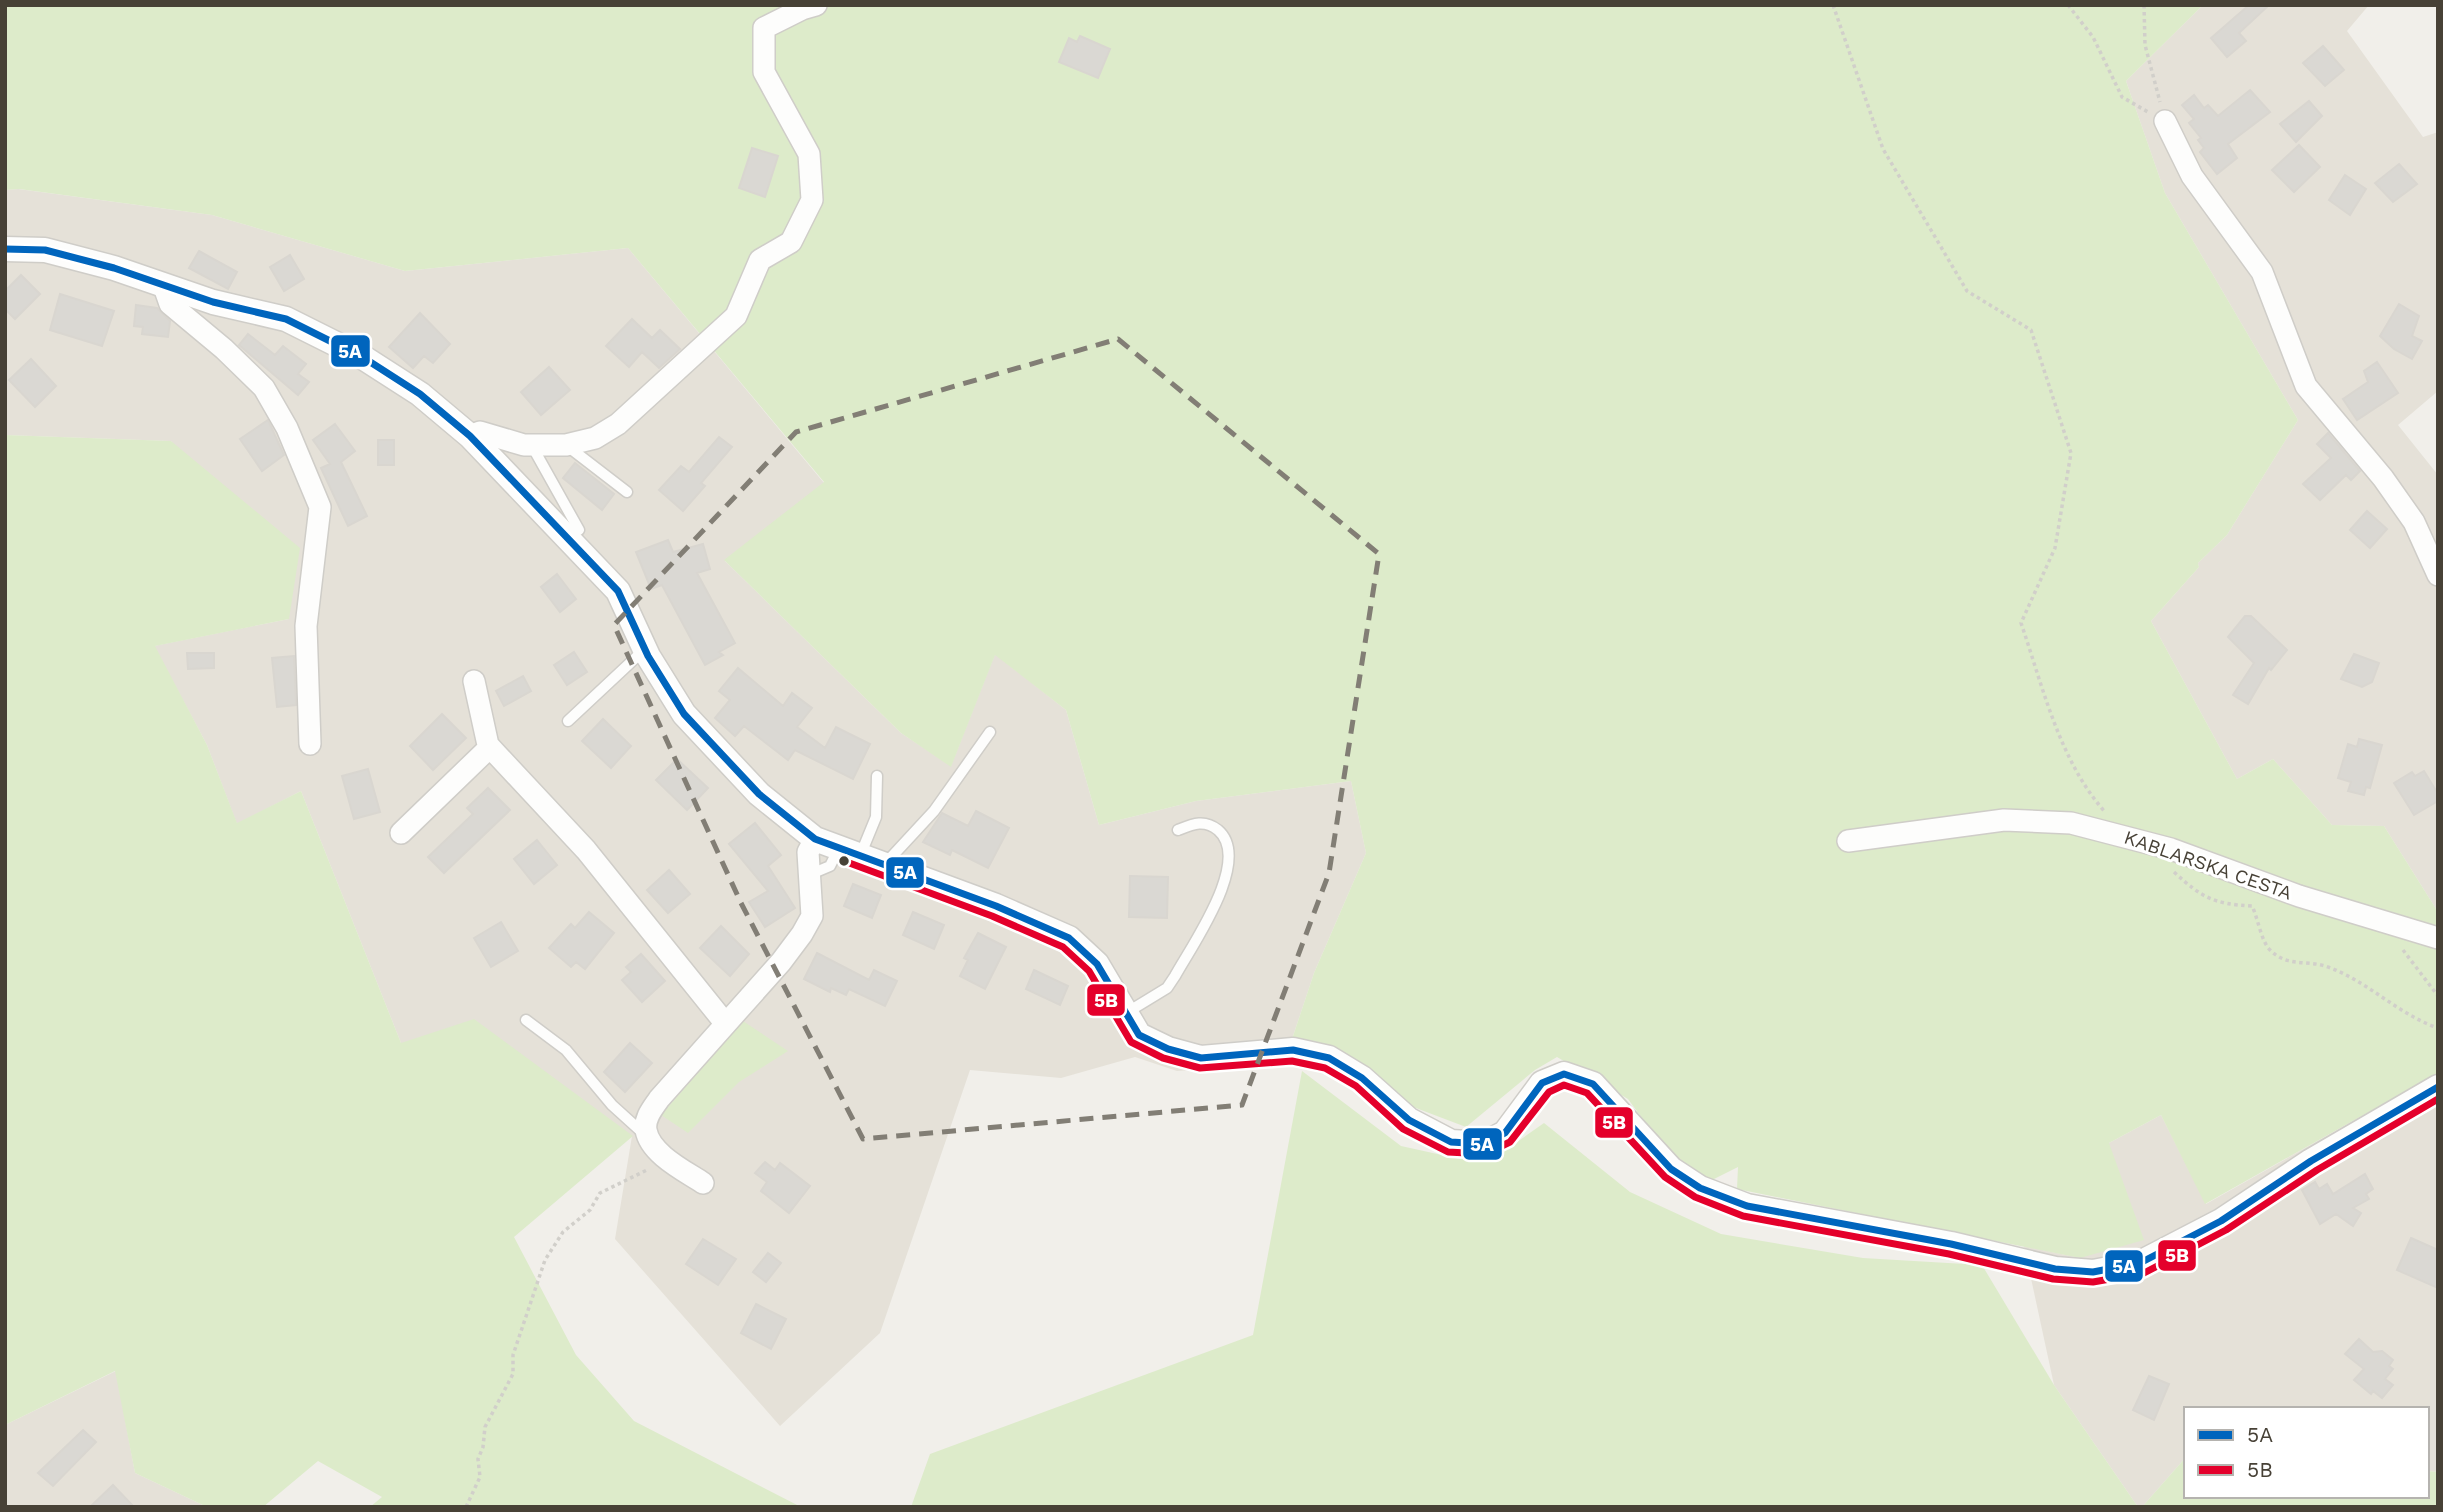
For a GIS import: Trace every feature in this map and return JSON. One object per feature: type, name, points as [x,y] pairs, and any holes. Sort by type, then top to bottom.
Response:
[{"type":"street","points":[[470,436],[480,432],[533,446],[566,445],[595,438],[618,424],[698,354],[736,316],[760,260],[791,242],[812,200],[809,153],[764,72],[764,28],[802,9],[817,5]]},
{"type":"street","points":[[2165,121],[2192,176],[2262,272],[2306,386],[2383,478],[2414,522],[2438,575]]},
{"type":"street","points":[[5,249],[45,250],[213,302],[286,319],[386,373],[443,411],[618,591],[645,649],[684,714],[759,794],[815,839],[996,906],[1069,938],[1097,964],[1139,1035],[1168,1049],[1201,1058],[1293,1050],[1329,1058],[1362,1077],[1409,1120],[1451,1142],[1483,1144],[1505,1133],[1542,1083],[1564,1074],[1593,1084],[1671,1169],[1700,1188],[1747,1206],[1951,1244],[2055,1269],[2093,1272],[2140,1263],[2221,1221],[2311,1161],[2438,1087]]},
{"type":"street","points":[[163,285],[170,304],[225,349],[264,388],[287,428],[320,507],[306,626],[310,744]]},
{"type":"street","points":[[474,681],[490,747],[586,850],[725,1023]]},
{"type":"street","points":[[401,833],[490,747]]},
{"type":"street","name":"KABLARSKA CESTA","points":[[1849,841],[2004,820],[2071,823],[2127,835],[2299,896],[2438,938]]},
{"type":"street","points":[[703,1184],[666,1157],[650,1139],[645,1128],[648,1116],[659,1099],[781,962],[802,934],[812,916],[808,852],[815,839]]},
{"type":"lane","points":[[566,445],[627,492]]},
{"type":"lane","points":[[533,446],[579,530]]},
{"type":"lane","points":[[568,721],[645,649]]},
{"type":"lane","points":[[884,865],[934,811],[990,732]]},
{"type":"lane","points":[[811,874],[830,866],[850,852],[876,817],[877,776]]},
{"type":"lane","points":[[1126,1013],[1167,988],[1223,889],[1230,866],[1222,834],[1210,824],[1195,823],[1178,830]]},
{"type":"lane","points":[[526,1020],[566,1049],[612,1105],[650,1139]]},
{"type":"path","points":[[1833,5],[1883,149],[1967,291],[2031,330],[2071,453],[2055,548],[2021,623],[2059,737],[2093,798],[2127,835]]},
{"type":"path","points":[[2068,5],[2093,37],[2122,97],[2165,121]]},
{"type":"path","points":[[2144,5],[2145,45],[2165,121]]},
{"type":"path","points":[[2170,869],[2199,895],[2222,905],[2252,906],[2268,948],[2286,962],[2325,966],[2366,987],[2401,1012],[2438,1028]]},
{"type":"path","points":[[2380,920],[2438,996]]},
{"type":"path","points":[[466,1507],[480,1477],[478,1460],[483,1447],[485,1427],[513,1374],[513,1356],[545,1260],[563,1232],[590,1210],[600,1193],[650,1168]]},
{"type":"highlighted area","points":[[1118,339],[1379,554],[1329,873],[1242,1105],[863,1139],[741,903],[614,625],[796,432]]},
{"type":"shaded area","points":[[2203,5],[2369,5],[2347,31],[2423,137],[2438,132],[2438,391],[2398,425],[2438,475],[2438,912],[2384,826],[2332,825],[2273,759],[2237,779],[2151,621],[2199,567],[2198,563],[2227,535],[2298,420],[2165,193],[2126,81]]},
{"type":"shaded area","points":[[18,189],[212,215],[405,271],[628,248],[824,483],[725,561],[901,733],[951,766],[995,654],[1066,710],[1099,825],[1196,801],[1351,781],[1366,853],[1314,973],[1291,1042],[1219,1068],[1177,1071],[1135,1057],[1061,1078],[970,1070],[880,1333],[780,1426],[615,1239],[632,1136],[401,1043],[301,791],[237,824],[207,745],[154,646],[289,619],[171,441],[5,435],[5,190]]},
{"type":"shaded area","points":[[2438,1073],[2438,1472],[2429,1471],[2429,1407],[2184,1407],[2184,1459],[2142,1507],[2138,1507],[2054,1385],[2024,1246],[2080,1258],[2109,1143],[2161,1115],[2206,1204]]},
{"type":"shaded area","points":[[116,1371],[135,1473],[207,1507],[5,1507],[5,1425]]},
{"type":"green space","points":[[5,5],[2203,5],[2126,81],[2165,193],[2298,420],[2227,535],[2198,563],[2199,567],[2151,621],[2237,779],[2273,759],[2332,825],[2384,826],[2438,912],[2438,1073],[2205,1204],[2161,1115],[2109,1143],[2144,1240],[2080,1258],[1737,1189],[1738,1167],[1710,1181],[1663,1147],[1628,1099],[1557,1057],[1535,1070],[1466,1127],[1400,1102],[1337,1048],[1291,1042],[1314,973],[1366,853],[1351,781],[1196,801],[1099,825],[1066,710],[995,655],[951,767],[901,733],[724,560],[824,482],[628,248],[405,271],[212,215],[19,189],[5,190]]},
{"type":"green space","points":[[5,435],[171,441],[300,548],[289,619],[155,646],[207,745],[237,823],[301,791],[401,1043],[474,1019],[633,1136],[514,1237],[576,1355],[634,1421],[801,1507],[370,1507],[382,1497],[318,1461],[263,1507],[207,1507],[135,1473],[115,1371],[5,1425]]},
{"type":"green space","points":[[743,1021],[788,1051],[739,1082],[688,1133],[661,1115]]},
{"type":"green space","points":[[1302,1071],[1401,1146],[1460,1159],[1507,1149],[1544,1123],[1630,1192],[1721,1234],[1863,1258],[1982,1265],[2054,1385],[2138,1507],[911,1507],[930,1454],[1253,1335]]},
{"type":"green space","points":[[2184,1459],[2184,1498],[2429,1498],[2429,1471],[2438,1472],[2438,1507],[2142,1507]]},
{"type":"building","points":[[2249,5],[2269,5],[2239,33],[2246,41],[2227,57],[2211,38]]},
{"type":"building","points":[[1080,36],[1110,49],[1098,78],[1059,62],[1069,38],[1077,42]]},
{"type":"building","points":[[2323,46],[2344,70],[2325,86],[2303,63]]},
{"type":"building","points":[[2250,90],[2270,112],[2228,144],[2237,158],[2217,174],[2200,152],[2204,148],[2198,140],[2201,138],[2189,123],[2194,119],[2182,105],[2194,95],[2204,108],[2208,105],[2218,116]]},
{"type":"building","points":[[2309,101],[2322,116],[2296,142],[2280,124]]},
{"type":"building","points":[[2299,145],[2320,167],[2294,192],[2272,170]]},
{"type":"building","points":[[752,148],[778,156],[765,197],[739,188]]},
{"type":"building","points":[[2399,164],[2417,184],[2393,202],[2375,183]]},
{"type":"building","points":[[2345,175],[2366,189],[2350,215],[2329,200]]},
{"type":"building","points":[[199,251],[237,272],[228,289],[189,268]]},
{"type":"building","points":[[290,255],[304,279],[284,291],[270,267]]},
{"type":"building","points":[[21,275],[40,294],[15,319],[5,309],[5,291]]},
{"type":"building","points":[[60,294],[114,311],[102,346],[50,330]]},
{"type":"building","points":[[2399,304],[2419,316],[2412,336],[2422,341],[2412,359],[2394,349],[2380,336]]},
{"type":"building","points":[[136,305],[157,308],[170,321],[168,337],[142,334],[143,327],[134,326]]},
{"type":"building","points":[[420,313],[450,344],[433,363],[424,356],[413,368],[389,347]]},
{"type":"building","points":[[632,319],[652,338],[660,330],[680,349],[659,368],[642,352],[629,367],[606,346]]},
{"type":"building","points":[[248,334],[275,355],[283,346],[306,364],[298,374],[309,382],[298,395],[239,345]]},
{"type":"building","points":[[31,359],[56,386],[35,407],[9,380]]},
{"type":"building","points":[[2377,362],[2398,393],[2357,420],[2343,399],[2368,382],[2364,371]]},
{"type":"building","points":[[549,367],[570,390],[541,415],[521,392]]},
{"type":"building","points":[[268,420],[284,455],[262,471],[240,439]]},
{"type":"building","points":[[335,424],[355,451],[341,462],[367,516],[348,526],[321,468],[330,464],[313,440]]},
{"type":"building","points":[[2328,433],[2360,471],[2351,480],[2346,475],[2320,500],[2303,484],[2331,458],[2317,444]]},
{"type":"building","points":[[719,437],[732,447],[701,483],[705,486],[683,511],[659,490],[681,466],[689,472]]},
{"type":"building","points":[[378,440],[394,440],[394,465],[378,465]]},
{"type":"building","points":[[575,463],[614,494],[602,510],[563,478]]},
{"type":"building","points":[[2367,511],[2387,529],[2370,548],[2350,530]]},
{"type":"building","points":[[668,540],[673,552],[703,544],[710,569],[697,573],[735,643],[719,652],[723,655],[705,665],[662,585],[651,589],[636,552]]},
{"type":"building","points":[[557,574],[576,599],[560,612],[541,587]]},
{"type":"building","points":[[2245,616],[2251,616],[2287,650],[2271,670],[2269,668],[2248,704],[2233,695],[2254,663],[2228,637]]},
{"type":"building","points":[[574,652],[587,672],[567,685],[554,665]]},
{"type":"building","points":[[187,653],[214,653],[214,668],[188,669]]},
{"type":"building","points":[[2354,654],[2379,663],[2372,682],[2362,687],[2341,679]]},
{"type":"building","points":[[294,656],[296,705],[277,707],[272,658]]},
{"type":"building","points":[[738,668],[783,706],[792,693],[812,708],[797,727],[825,748],[836,727],[870,744],[853,779],[795,750],[788,760],[744,726],[735,736],[715,718],[730,700],[719,691]]},
{"type":"building","points":[[523,676],[531,691],[504,706],[496,691]]},
{"type":"building","points":[[442,714],[466,738],[433,770],[410,746]]},
{"type":"building","points":[[603,719],[631,746],[611,768],[582,741]]},
{"type":"building","points":[[2359,739],[2382,745],[2370,788],[2366,787],[2364,795],[2348,791],[2351,782],[2338,778],[2348,744],[2357,747]]},
{"type":"building","points":[[677,759],[708,788],[687,810],[656,780]]},
{"type":"building","points":[[368,769],[380,812],[354,819],[342,776]]},
{"type":"building","points":[[2424,771],[2438,794],[2438,801],[2414,815],[2394,783],[2412,772],[2415,776]]},
{"type":"building","points":[[488,788],[510,810],[444,873],[428,857],[473,814],[467,808]]},
{"type":"building","points":[[976,811],[1009,828],[988,868],[952,850],[950,855],[923,842],[942,813],[968,826]]},
{"type":"building","points":[[755,823],[781,855],[768,866],[795,908],[765,927],[749,902],[768,891],[729,844]]},
{"type":"building","points":[[537,840],[557,865],[534,884],[514,859]]},
{"type":"building","points":[[669,870],[690,894],[668,913],[647,890]]},
{"type":"building","points":[[1130,876],[1168,877],[1167,918],[1129,917]]},
{"type":"building","points":[[853,884],[881,895],[872,918],[844,906]]},
{"type":"building","points":[[589,912],[614,933],[585,969],[576,962],[571,967],[549,948],[571,924],[575,928]]},
{"type":"building","points":[[913,912],[944,925],[934,949],[903,935]]},
{"type":"building","points":[[501,922],[518,951],[491,967],[474,938]]},
{"type":"building","points":[[721,926],[749,954],[730,976],[700,948]]},
{"type":"building","points":[[978,933],[1006,947],[985,989],[960,976],[968,960],[964,958]]},
{"type":"building","points":[[817,953],[869,980],[874,970],[897,981],[885,1006],[849,989],[846,995],[831,988],[830,992],[804,979]]},
{"type":"building","points":[[641,954],[665,981],[642,1002],[622,980],[631,972],[626,967]]},
{"type":"building","points":[[1034,970],[1068,986],[1060,1005],[1026,989]]},
{"type":"building","points":[[630,1043],[652,1063],[625,1092],[604,1072]]},
{"type":"building","points":[[765,1162],[775,1170],[780,1163],[810,1186],[789,1213],[761,1191],[767,1182],[755,1173]]},
{"type":"building","points":[[2365,1174],[2373,1189],[2366,1194],[2369,1199],[2353,1208],[2361,1213],[2353,1226],[2336,1214],[2320,1224],[2302,1190],[2315,1182],[2319,1189],[2327,1184],[2333,1194]]},
{"type":"building","points":[[2411,1238],[2438,1250],[2438,1288],[2397,1270]]},
{"type":"building","points":[[703,1239],[736,1259],[718,1285],[686,1264]]},
{"type":"building","points":[[768,1253],[781,1263],[766,1282],[753,1272]]},
{"type":"building","points":[[756,1304],[786,1319],[771,1349],[741,1333]]},
{"type":"building","points":[[2359,1339],[2373,1352],[2382,1351],[2393,1360],[2389,1366],[2393,1369],[2385,1379],[2393,1385],[2382,1398],[2373,1391],[2371,1394],[2354,1380],[2364,1369],[2345,1354]]},
{"type":"building","points":[[2149,1376],[2169,1384],[2154,1420],[2133,1410]]},
{"type":"building","points":[[83,1430],[96,1442],[53,1486],[38,1473]]},
{"type":"building","points":[[113,1485],[134,1507],[90,1507]]},
{"type":"transit line","name":"5A","points":[[5,249],[45,250],[114,268],[213,302],[286,319],[364,358],[420,394],[470,436],[618,591],[648,656],[684,714],[759,794],[815,839],[996,906],[1069,938],[1097,964],[1139,1035],[1168,1049],[1201,1058],[1293,1050],[1329,1058],[1362,1078],[1409,1120],[1451,1142],[1484,1144],[1505,1133],[1542,1083],[1564,1074],[1593,1084],[1671,1169],[1700,1188],[1747,1206],[1951,1244],[2055,1269],[2093,1272],[2140,1263],[2221,1221],[2311,1161],[2438,1087]]},
{"type":"transit line","name":"5B","points":[[844,861],[992,916],[1063,947],[1089,971],[1131,1042],[1163,1058],[1200,1068],[1292,1061],[1325,1068],[1356,1086],[1403,1129],[1448,1152],[1485,1154],[1510,1142],[1549,1092],[1564,1085],[1587,1093],[1665,1177],[1695,1197],[1743,1216],[1949,1254],[2053,1279],[2093,1282],[2144,1273],[2226,1230],[2317,1170],[2438,1099]]}]
